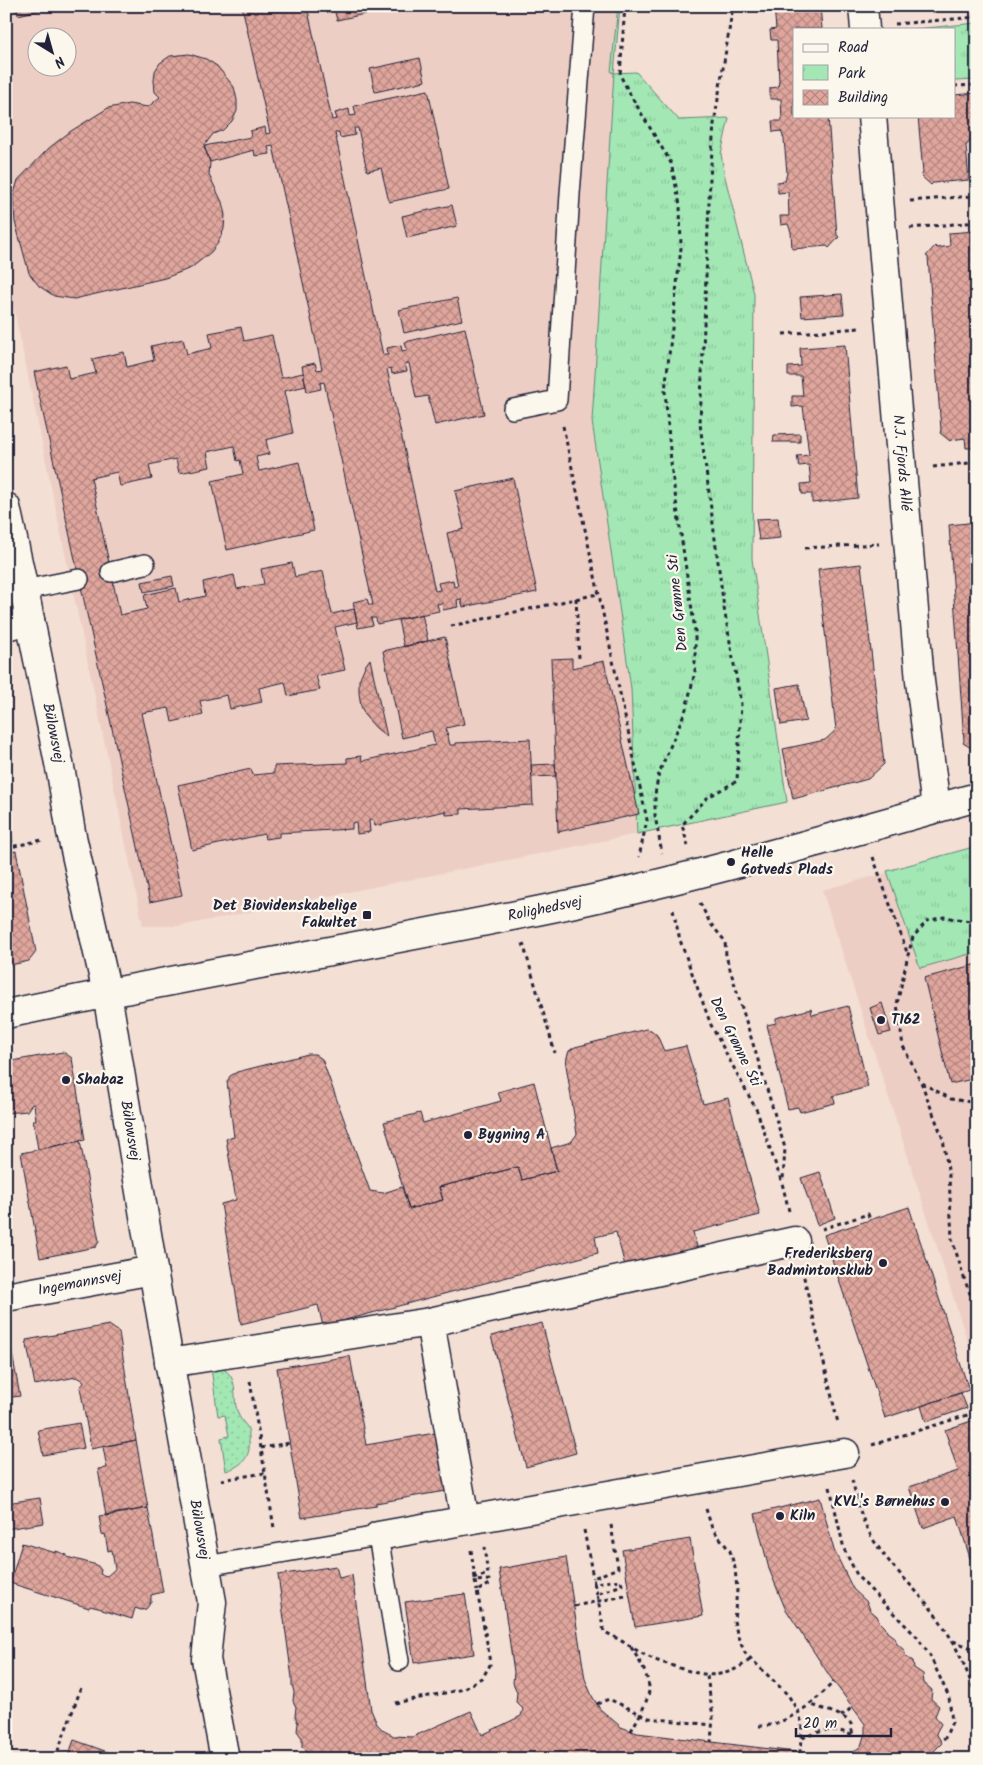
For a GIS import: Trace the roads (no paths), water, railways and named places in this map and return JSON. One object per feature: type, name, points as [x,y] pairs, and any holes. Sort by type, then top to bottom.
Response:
[{"type":"street","name":"N.J. Fjords Allé","points":[[872,118],[920,681],[936,808]]},
{"type":"street","name":"Bülowsvej","points":[[6,507],[24,590],[18,623],[62,778],[71,832],[107,993],[169,1363],[212,1602],[206,1659],[225,1759]]},
{"type":"street","name":"Rolighedsvej","points":[[6,1014],[632,890],[977,797]]},
{"type":"street","points":[[169,1363],[430,1322],[796,1241]]},
{"type":"street","name":"Ingemannsvej","points":[[6,1297],[153,1270]]},
{"type":"street","points":[[430,1322],[472,1519]]},
{"type":"street","points":[[378,1536],[834,1455]]},
{"type":"lane","points":[[513,409],[557,400],[570,194],[585,6]]},
{"type":"lane","points":[[111,572],[145,564]]},
{"type":"lane","points":[[24,590],[79,579]]},
{"type":"lane","points":[[206,1566],[378,1536],[399,1661]]},
{"type":"place","name":"Helle Gotveds Plads","points":[[731,862]]},
{"type":"place","name":"Det Biovidenskabelige Fakultet","points":[[367,915]]},
{"type":"place","name":"T162","points":[[881,1020]]},
{"type":"place","name":"Shabaz","points":[[66,1080]]},
{"type":"place","name":"Bygning A","points":[[468,1135]]},
{"type":"place","name":"Frederiksberg Badmintonsklub","points":[[883,1263]]},
{"type":"place","name":"KVL's Børnehus","points":[[945,1502]]},
{"type":"place","name":"Kiln","points":[[780,1516]]}]
